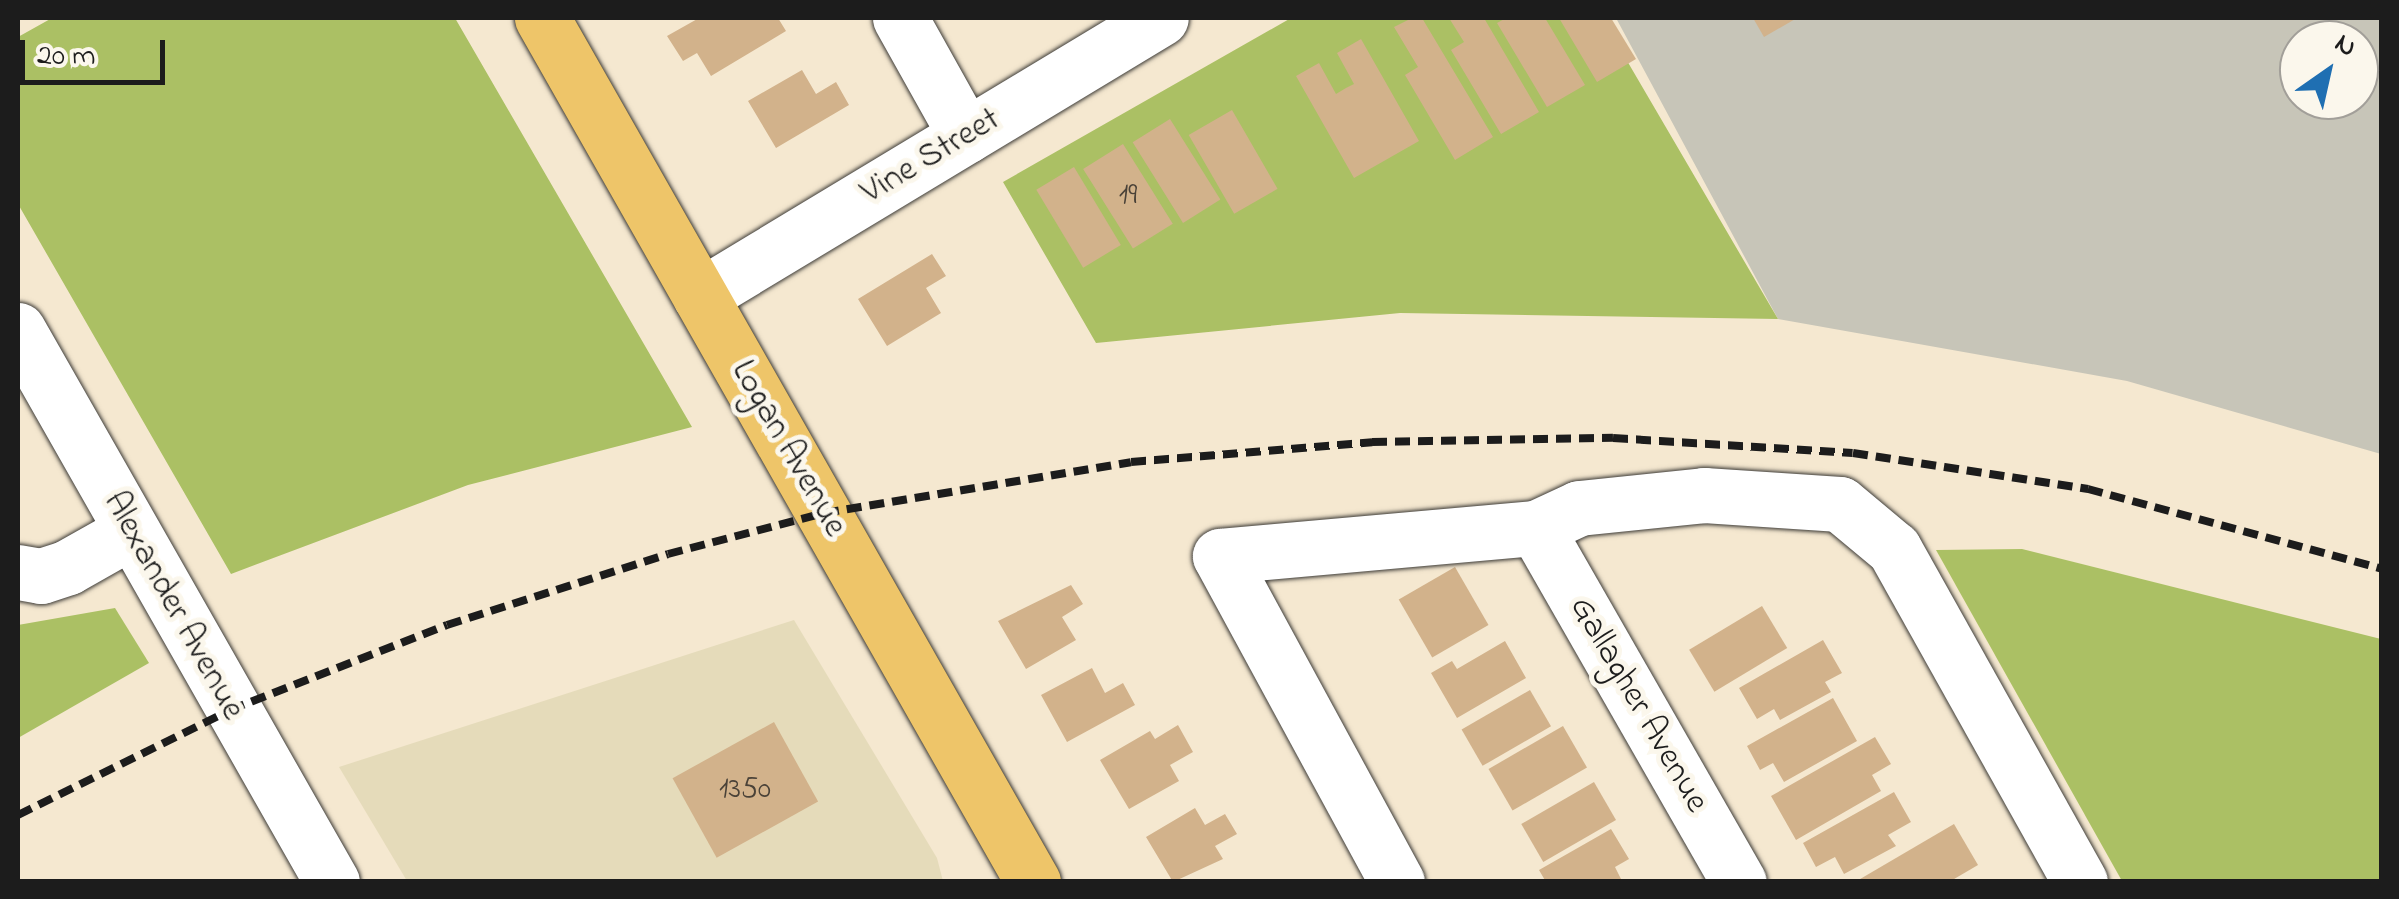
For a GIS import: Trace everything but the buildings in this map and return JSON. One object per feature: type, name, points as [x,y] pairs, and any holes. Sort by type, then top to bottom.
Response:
[{"type":"main road","name":"Logan Avenue","points":[[542,18],[1021,872]]},
{"type":"street","points":[[900,18],[966,136]]},
{"type":"street","name":"Vine Street","points":[[700,296],[1162,18]]},
{"type":"street","name":"Alexander Avenue","points":[[18,330],[332,882]]},
{"type":"street","points":[[1398,882],[1220,556],[1536,528],[1579,508],[1704,495],[1840,504],[1894,549],[2080,882]]},
{"type":"street","name":"Gallagher Avenue","points":[[1536,528],[1739,882]]},
{"type":"street","points":[[18,572],[40,576],[68,567],[132,531]]},
{"type":"shaded area","points":[[1616,18],[2381,18],[2381,454],[2127,381],[1778,319]]},
{"type":"shaded area","points":[[794,620],[937,858],[943,881],[407,881],[339,767]]},
{"type":"green space","points":[[52,18],[455,18],[692,427],[468,485],[231,574],[18,204],[18,37]]},
{"type":"green space","points":[[1291,18],[1602,18],[1778,319],[1400,313],[1096,343],[1003,182]]},
{"type":"green space","points":[[2022,549],[2381,639],[2381,881],[2122,881],[1936,550]]},
{"type":"green space","points":[[115,608],[149,663],[18,738],[18,625]]},
{"type":"railway","points":[[18,815],[230,710],[447,625],[668,554],[824,513],[1131,462],[1372,442],[1613,438],[1853,453],[2088,489],[2382,569]]}]
